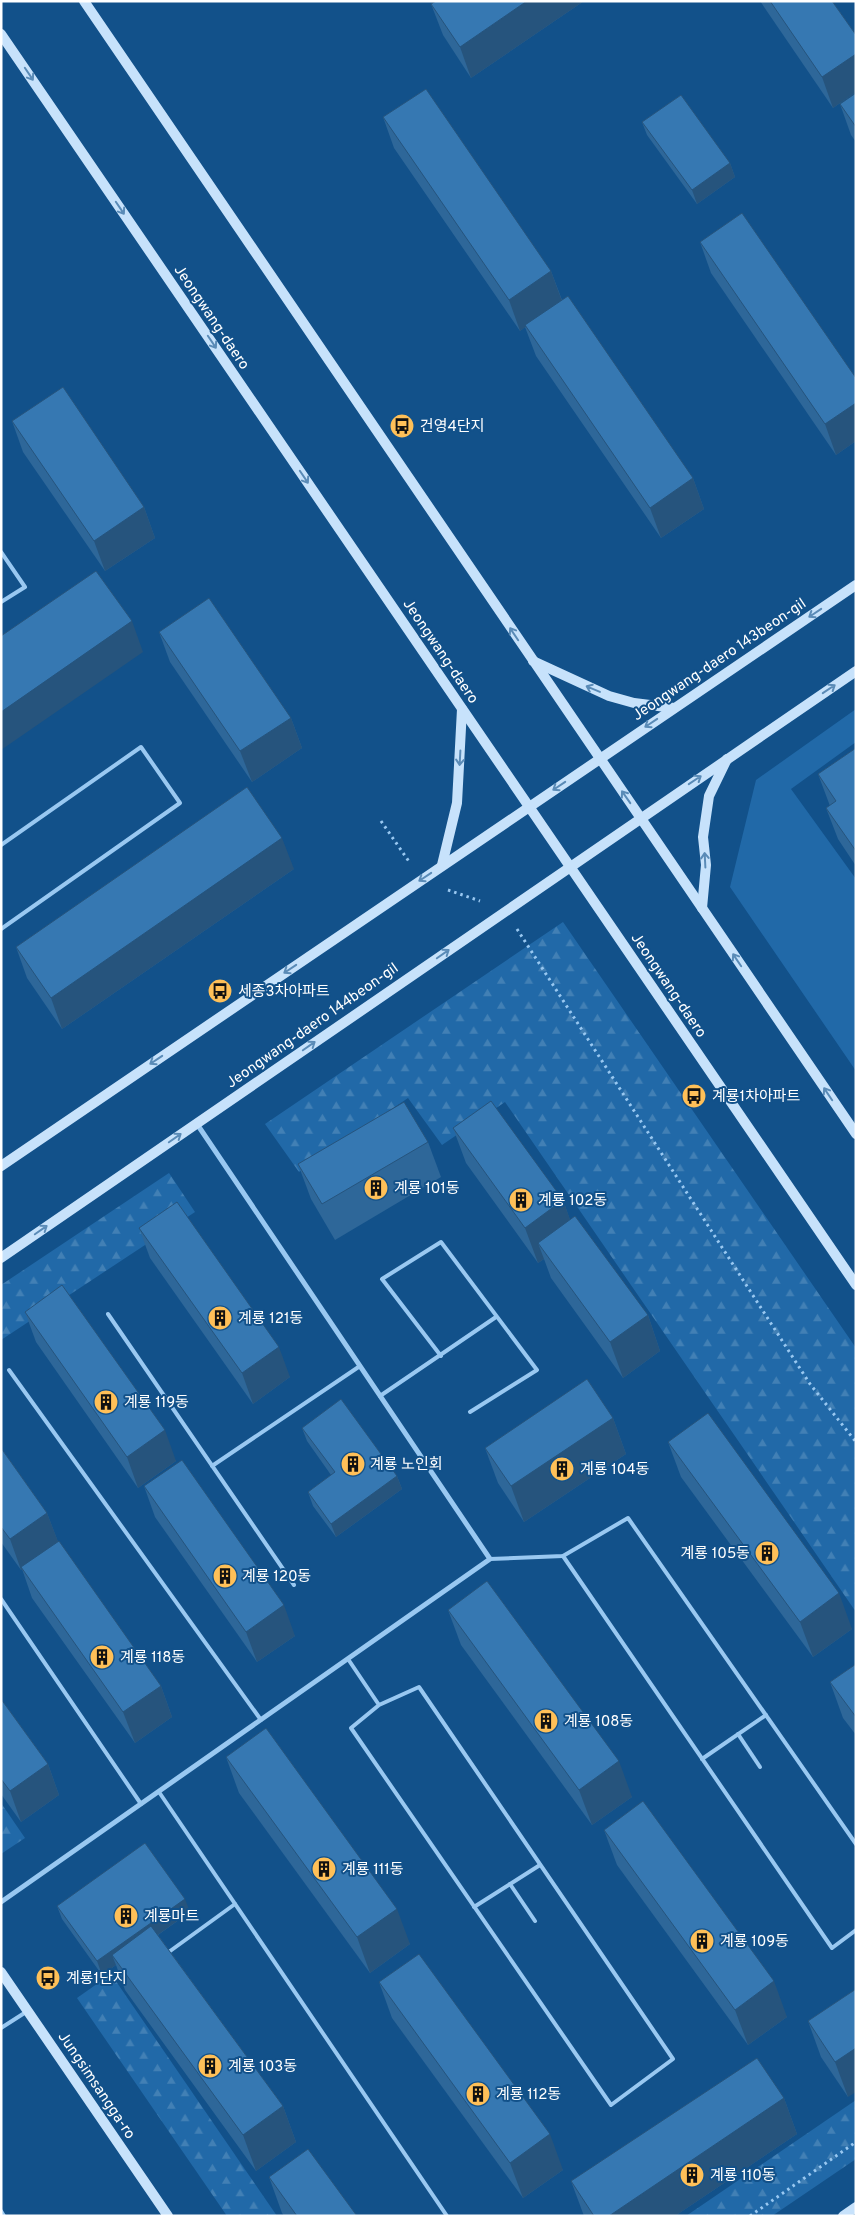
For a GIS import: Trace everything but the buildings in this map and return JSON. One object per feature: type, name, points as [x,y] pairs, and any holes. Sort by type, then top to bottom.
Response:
[{"type":"street","points":[[84,1],[856,1134]]},
{"type":"street","name":"Jeongwang-daero","points":[[1,34],[856,1285]]},
{"type":"street","name":"Jeongwang-daero 143beon-gil","points":[[599,758],[856,586]]},
{"type":"street","points":[[533,661],[609,696],[634,703],[674,708]]},
{"type":"street","points":[[640,817],[856,671]]},
{"type":"street","points":[[442,865],[457,803],[462,709]]},
{"type":"street","points":[[1,1166],[599,758]]},
{"type":"street","points":[[702,908],[706,865],[703,837],[709,796],[727,758]]},
{"type":"street","name":"Jeongwang-daero 144beon-gil","points":[[1,1258],[640,817]]},
{"type":"street","points":[[1,1902],[490,1559],[197,1123]]},
{"type":"street","name":"Jungsimsangga-ro","points":[[1,1972],[168,2216]]},
{"type":"street","points":[[843,2216],[856,2207]]},
{"type":"lane","points":[[1,552],[25,587],[1,602]]},
{"type":"lane","points":[[1,846],[141,747],[180,803],[1,929]]},
{"type":"lane","points":[[441,1356],[382,1279],[440,1242],[537,1370],[470,1412]]},
{"type":"lane","points":[[108,1314],[294,1585]]},
{"type":"lane","points":[[380,1396],[496,1317]]},
{"type":"lane","points":[[212,1466],[360,1366]]},
{"type":"lane","points":[[9,1370],[261,1720]]},
{"type":"lane","points":[[490,1559],[564,1556],[628,1518],[856,1844]]},
{"type":"lane","points":[[564,1556],[832,1948],[856,1930]]},
{"type":"lane","points":[[1,1599],[141,1804]]},
{"type":"lane","points":[[348,1659],[380,1705]]},
{"type":"lane","points":[[419,1687],[540,1865],[673,2059],[611,2105],[351,1728],[380,1705],[419,1687]]},
{"type":"lane","points":[[702,1758],[766,1715]]},
{"type":"lane","points":[[738,1734],[760,1767]]},
{"type":"lane","points":[[159,1792],[447,2216]]},
{"type":"lane","points":[[474,1907],[540,1865]]},
{"type":"lane","points":[[510,1884],[535,1921]]},
{"type":"lane","points":[[163,1956],[235,1904]]},
{"type":"lane","points":[[1,2028],[28,2010]]},
{"type":"lane","points":[[1,2211],[4,2216]]},
{"type":"path","points":[[381,820],[421,880],[506,910],[810,1384],[856,1442]]},
{"type":"path","points":[[750,2216],[856,2142]]},
{"type":"green space","points":[[856,709],[856,742],[791,789],[856,879],[856,1071],[730,887],[756,780]]},
{"type":"green space","points":[[563,922],[856,1348],[856,1612],[505,1102],[442,1145],[408,1098],[299,1172],[265,1124]]},
{"type":"green space","points":[[169,1173],[195,1212],[1,1340],[1,1285]]},
{"type":"green space","points":[[1,1803],[25,1838],[1,1854]]},
{"type":"green space","points":[[111,1974],[277,2216],[227,2216],[77,1998]]},
{"type":"green space","points":[[856,2100],[856,2159],[772,2216],[686,2216]]},
{"type":"place","name":"건영4단지","points":[[402,426]]},
{"type":"place","name":"세종3차아파트","points":[[220,991]]},
{"type":"place","name":"계룡1차아파트","points":[[694,1096]]},
{"type":"place","name":"계룡 101동","points":[[376,1188]]},
{"type":"place","name":"계룡 102동","points":[[521,1200]]},
{"type":"place","name":"계룡 121동","points":[[220,1318]]},
{"type":"place","name":"계룡 119동","points":[[106,1402]]},
{"type":"place","name":"계룡 노인회","points":[[353,1464]]},
{"type":"place","name":"계룡 104동","points":[[562,1469]]},
{"type":"place","name":"계룡 105동","points":[[767,1553]]},
{"type":"place","name":"계룡 120동","points":[[225,1576]]},
{"type":"place","name":"계룡 118동","points":[[102,1657]]},
{"type":"place","name":"계룡 108동","points":[[546,1721]]},
{"type":"place","name":"계룡 111동","points":[[324,1869]]},
{"type":"place","name":"계룡마트","points":[[126,1916]]},
{"type":"place","name":"계룡 109동","points":[[702,1941]]},
{"type":"place","name":"계룡1단지","points":[[48,1978]]},
{"type":"place","name":"계룡 103동","points":[[210,2066]]},
{"type":"place","name":"계룡 112동","points":[[478,2094]]},
{"type":"place","name":"계룡 110동","points":[[692,2175]]}]
